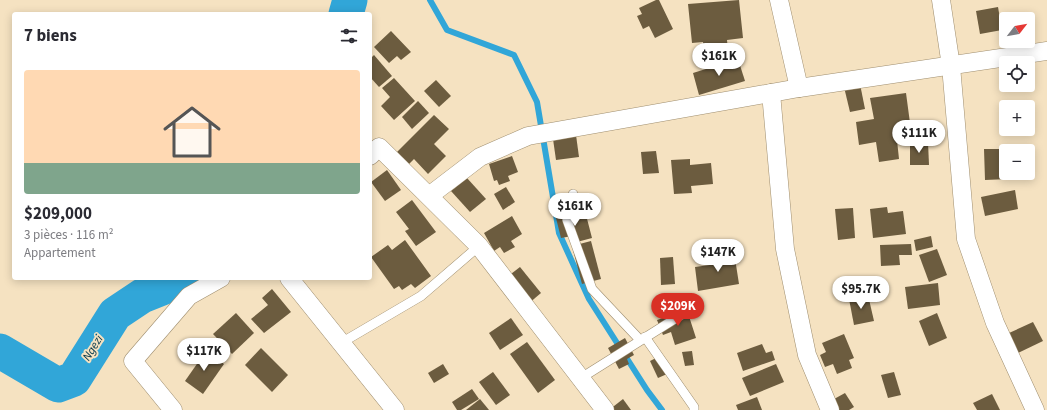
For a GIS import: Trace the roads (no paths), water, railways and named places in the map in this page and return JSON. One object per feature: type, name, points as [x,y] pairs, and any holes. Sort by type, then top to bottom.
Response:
[{"type":"street","points":[[779,0],[799,88]]},
{"type":"street","points":[[941,0],[951,66],[966,238],[995,323],[1035,410]]},
{"type":"street","points":[[429,196],[480,156],[528,136],[799,88],[1047,51]]},
{"type":"street","points":[[771,93],[785,249],[807,355],[830,410]]},
{"type":"street","points":[[372,154],[379,147],[479,246],[605,410]]},
{"type":"street","points":[[173,410],[133,361],[189,296],[217,280]]},
{"type":"street","points":[[291,280],[395,410]]},
{"type":"lane","points":[[573,194],[567,220],[592,289],[643,338],[694,407],[694,410]]},
{"type":"lane","points":[[341,343],[421,296],[479,246]]},
{"type":"lane","points":[[581,378],[697,304]]},
{"type":"waterway","name":"Ngezi","points":[[347,12],[350,0]]},
{"type":"waterway","points":[[430,0],[447,30],[514,55],[537,102],[559,233],[589,299],[647,390],[662,410]]},
{"type":"waterway","name":"Ngezi","points":[[0,351],[58,385],[74,379],[115,314],[142,296],[182,280]]}]
